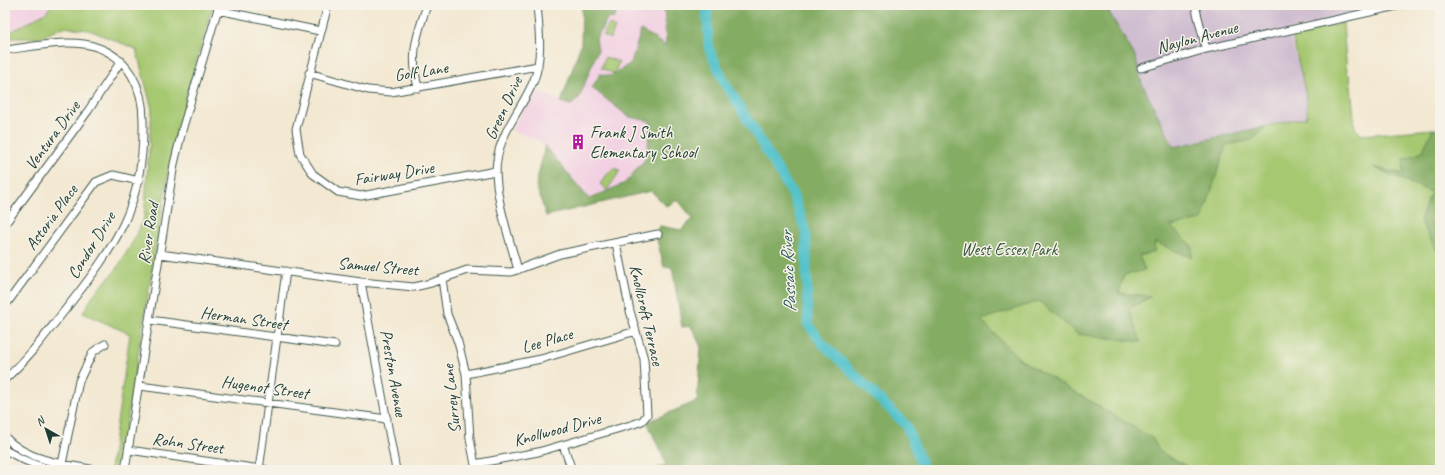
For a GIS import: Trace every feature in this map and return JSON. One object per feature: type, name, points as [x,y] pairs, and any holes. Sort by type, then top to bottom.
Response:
[{"type":"street","name":"Fairway Drive","points":[[328,5],[297,121],[300,154],[308,169],[331,189],[346,195],[361,196],[496,171]]},
{"type":"street","points":[[418,88],[414,69],[415,45],[427,5]]},
{"type":"street","name":"Green Drive","points":[[518,270],[502,206],[496,171],[499,148],[525,98],[538,66],[540,45],[537,5]]},
{"type":"street","points":[[1195,5],[1206,49]]},
{"type":"street","name":"Naylon Avenue","points":[[1141,68],[1206,49],[1401,5]]},
{"type":"street","points":[[218,7],[320,32]]},
{"type":"street","name":"River Road","points":[[125,470],[140,386],[174,164],[183,127],[218,7]]},
{"type":"street","name":"Condor Drive","points":[[5,50],[81,44],[94,46],[106,51],[121,61],[137,82],[143,103],[144,152],[139,181],[122,229],[103,261],[36,347],[5,379]]},
{"type":"street","name":"Ventura Drive","points":[[5,224],[88,111],[121,61]]},
{"type":"street","name":"Golf Lane","points":[[309,73],[368,90],[391,92],[538,66]]},
{"type":"street","name":"Astoria Place","points":[[5,306],[96,182],[112,175],[139,181]]},
{"type":"street","name":"Samuel Street","points":[[160,254],[361,282],[414,287],[467,270],[501,272],[518,270],[560,254],[658,234]]},
{"type":"street","name":"Knollcroft Terrace","points":[[616,243],[625,292],[644,359],[647,415],[645,418]]},
{"type":"street","points":[[259,470],[286,271]]},
{"type":"street","name":"Surrey Lane","points":[[442,279],[447,314],[458,342],[466,374],[470,439],[476,467]]},
{"type":"street","name":"Preston Avenue","points":[[361,282],[396,470]]},
{"type":"street","name":"Herman Street","points":[[150,320],[335,345]]},
{"type":"street","name":"Lee Place","points":[[466,374],[541,359],[636,331]]},
{"type":"street","points":[[62,464],[79,381],[93,352],[105,344]]},
{"type":"street","name":"Hugenot Street","points":[[140,386],[387,419]]},
{"type":"street","name":"Knollwood Drive","points":[[476,467],[563,445],[634,424],[645,418]]},
{"type":"street","points":[[6,440],[38,457],[62,464],[97,470]]},
{"type":"street","points":[[563,445],[572,470]]},
{"type":"street","points":[[5,450],[24,460],[49,470]]},
{"type":"street","name":"Rohn Street","points":[[129,450],[267,470]]},
{"type":"shaded area","points":[[5,5],[58,5],[5,35]]},
{"type":"shaded area","points":[[620,5],[664,5],[666,46],[641,30],[631,63],[611,76],[629,117],[650,121],[647,157],[625,183],[588,199],[540,141],[512,131],[534,89],[571,105],[598,50],[596,39],[607,19],[614,18]]},
{"type":"shaded area","points":[[1108,5],[1402,5],[1289,31],[1306,94],[1307,117],[1174,147],[1141,82],[1136,58],[1109,12]]},
{"type":"green space","points":[[52,5],[213,5],[173,143],[119,470],[110,470],[130,334],[83,313],[94,294],[116,270],[135,238],[144,218],[152,109],[136,49],[89,30],[63,27],[40,38],[5,38],[5,33],[11,32],[45,13]]},
{"type":"green space","points":[[582,5],[620,5],[614,18],[607,19],[596,39],[598,50],[579,98],[571,105],[561,102],[581,44]]},
{"type":"green space","points":[[664,5],[1108,5],[1109,12],[1136,58],[1141,82],[1174,147],[1267,126],[1252,140],[1226,145],[1202,220],[1170,226],[1192,246],[1192,258],[1155,242],[1154,252],[1139,256],[1145,270],[1124,275],[1119,293],[1151,296],[1129,309],[1141,342],[1077,334],[1039,301],[981,320],[1021,360],[1152,438],[1160,452],[1194,470],[653,470],[666,464],[647,422],[697,401],[701,347],[691,326],[682,327],[672,267],[664,267],[656,236],[660,226],[681,230],[693,219],[678,200],[666,206],[651,191],[546,216],[536,185],[545,146],[589,199],[625,183],[647,157],[650,121],[629,117],[592,88],[600,74],[611,76],[631,63],[641,30],[666,46]]},
{"type":"green space","name":"West Essex Park","points":[[723,5],[1122,66],[1136,63],[1162,154],[1260,132],[1267,126],[1307,117],[1307,100],[1292,35],[1343,23],[1347,73],[1350,76],[1355,128],[1362,135],[1433,129],[1432,131],[1440,131],[1440,470],[947,470]]},
{"type":"green space","points":[[609,24],[615,28],[610,39],[603,35]]},
{"type":"green space","points":[[605,57],[619,62],[614,74],[601,68]]},
{"type":"green space","points":[[1433,129],[1440,129],[1440,257],[1420,220],[1431,192],[1373,167],[1403,174],[1404,159],[1422,152]]},
{"type":"green space","points":[[615,168],[620,171],[607,190],[600,184],[609,172]]},
{"type":"waterway","name":"Passaic River","points":[[711,5],[707,12],[709,49],[724,81],[793,195],[806,232],[808,324],[822,343],[906,425],[924,470]]},
{"type":"place","name":"Frank J Smith Elementary School","points":[[578,142]]}]
